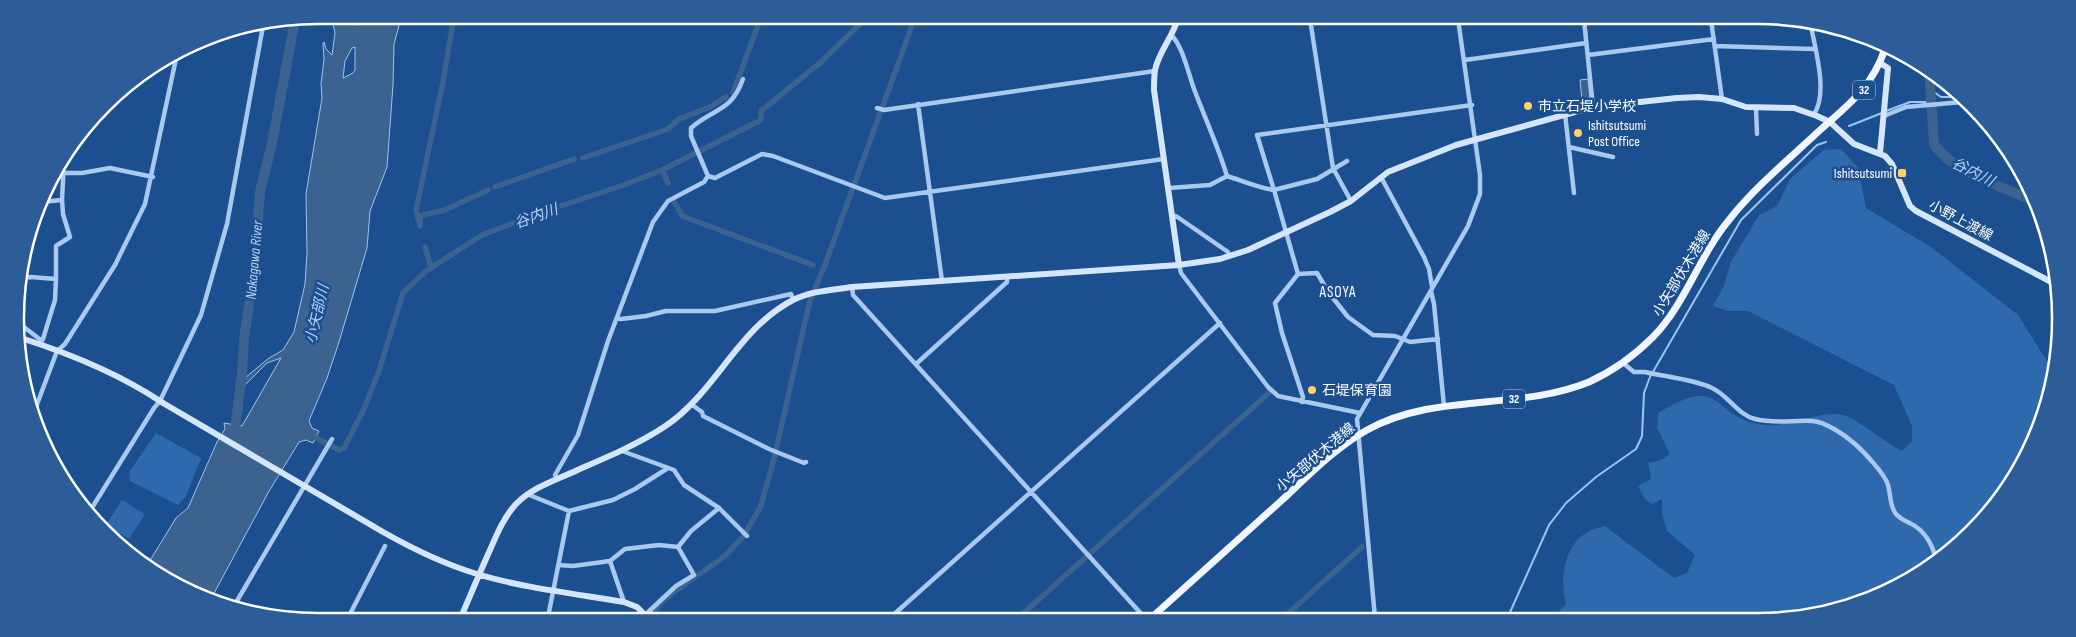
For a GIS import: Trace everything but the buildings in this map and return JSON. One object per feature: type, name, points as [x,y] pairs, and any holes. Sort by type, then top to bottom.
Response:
[{"type":"main road","name":"小矢部伏木港線","points":[[1157,613],[1329,457],[1358,436],[1383,422],[1444,406],[1541,396],[1593,380],[1623,363],[1653,337],[1670,318],[1728,221],[1768,178],[1858,97],[1880,63],[1885,52]]},
{"type":"street","points":[[1176,24],[1172,36],[1158,60],[1155,71],[1154,90],[1181,273],[1268,387],[1278,396],[1360,413]]},
{"type":"street","points":[[1311,24],[1332,168],[1350,201]]},
{"type":"street","points":[[1375,613],[1357,418],[1468,226],[1480,194],[1472,105],[1459,24]]},
{"type":"street","points":[[1584,24],[1593,107]]},
{"type":"street","points":[[1712,24],[1722,99]]},
{"type":"street","points":[[1811,28],[1821,85],[1818,109],[1814,114]]},
{"type":"street","points":[[92,507],[154,408],[161,402],[201,315],[227,224],[262,29]]},
{"type":"street","points":[[1172,36],[1218,146],[1227,176]]},
{"type":"street","points":[[1588,55],[1714,39]]},
{"type":"street","points":[[1464,60],[1586,43]]},
{"type":"street","points":[[1715,46],[1814,49]]},
{"type":"street","points":[[37,405],[57,351],[65,344],[115,265],[145,204],[153,177],[175,61]]},
{"type":"street","points":[[462,613],[508,514],[527,494],[622,451],[663,428],[691,404],[751,332],[763,321],[794,300],[823,291],[852,287],[1179,265],[1229,256],[1286,233],[1350,201],[1381,177],[1418,159],[1475,139],[1593,107],[1699,96],[1722,99],[1746,107],[1784,107],[1814,114],[1830,122],[1854,144],[1880,153],[1888,68],[1880,63]]},
{"type":"street","points":[[877,108],[884,110],[1155,71]]},
{"type":"street","points":[[743,79],[734,98],[716,113],[700,120],[691,128],[692,136],[707,173],[714,178],[762,154],[773,156],[885,198],[1164,159]]},
{"type":"street","points":[[1884,116],[1906,107],[1958,102]]},
{"type":"street","points":[[918,104],[942,281]]},
{"type":"street","points":[[1298,274],[1257,135],[1472,105]]},
{"type":"street","points":[[1756,108],[1757,134]]},
{"type":"street","points":[[1565,114],[1574,193]]},
{"type":"street","points":[[1569,147],[1613,156]]},
{"type":"street","name":"小野上渡線","points":[[1880,153],[1892,164],[1910,206],[1916,211],[2050,281]]},
{"type":"street","points":[[1169,188],[1210,184],[1227,176],[1261,188],[1274,190],[1317,179],[1332,168],[1347,161]]},
{"type":"street","points":[[42,342],[55,300],[56,246],[70,237],[63,214],[64,172],[82,173],[110,168],[153,177]]},
{"type":"street","points":[[557,479],[555,475],[578,435],[608,341],[653,222],[668,201],[704,182],[707,173]]},
{"type":"street","points":[[1381,177],[1429,269],[1444,406]]},
{"type":"street","points":[[48,201],[62,200]]},
{"type":"street","points":[[1173,217],[1176,216],[1184,221],[1228,252],[1229,256]]},
{"type":"street","points":[[1302,402],[1303,397],[1282,333],[1275,302],[1298,274],[1317,273],[1329,293],[1348,317],[1373,335],[1395,336],[1410,342],[1438,339]]},
{"type":"street","points":[[26,277],[56,280]]},
{"type":"street","points":[[916,364],[1007,282],[1007,277]]},
{"type":"street","points":[[852,287],[854,295],[1140,613]]},
{"type":"street","points":[[617,318],[646,316],[666,311],[715,311],[791,294],[794,300]]},
{"type":"street","points":[[897,613],[1220,323]]},
{"type":"street","points":[[24,327],[57,351],[112,373],[419,552],[479,574],[624,602],[637,607],[642,613]]},
{"type":"street","points":[[24,339],[42,342]]},
{"type":"street","points":[[1623,363],[1634,372],[1648,373],[1712,388],[1723,394],[1743,414],[1754,419],[1792,422],[1813,421],[1843,435],[1864,453],[1885,478],[1890,501],[1896,514],[1926,536],[1934,554]]},
{"type":"street","points":[[691,404],[702,412],[703,416],[775,452],[804,463],[806,462]]},
{"type":"street","points":[[237,601],[303,485],[332,439]]},
{"type":"street","points":[[622,451],[668,468],[676,473],[684,485],[718,508],[747,536]]},
{"type":"street","points":[[527,494],[569,511],[613,500],[668,468]]},
{"type":"street","points":[[678,546],[691,531],[718,508]]},
{"type":"street","points":[[549,613],[569,511]]},
{"type":"street","points":[[558,565],[573,566],[610,560],[625,549],[659,545],[678,546]]},
{"type":"street","points":[[351,613],[385,546]]},
{"type":"street","points":[[648,613],[676,586],[694,575],[678,546]]},
{"type":"street","points":[[610,560],[624,602]]},
{"type":"shaded area","points":[[1841,149],[1861,171],[1861,183],[1866,208],[1931,247],[2018,315],[2049,364],[2037,413],[2013,466],[1979,513],[1952,540],[1905,574],[1852,598],[1815,608],[1777,613],[1557,613],[1566,604],[1563,585],[1565,565],[1572,547],[1578,539],[1588,532],[1605,526],[1674,578],[1687,573],[1695,555],[1667,531],[1662,514],[1662,499],[1652,504],[1645,499],[1638,486],[1651,479],[1648,463],[1659,461],[1670,454],[1657,428],[1658,413],[1680,401],[1696,396],[1707,397],[1716,401],[1734,415],[1747,421],[1764,425],[1783,424],[1825,415],[1843,415],[1856,421],[1902,451],[1912,441],[1912,426],[1894,385],[1748,311],[1728,311],[1713,306],[1724,286],[1731,262],[1759,215],[1777,206],[1790,179],[1824,150]]},
{"type":"shaded area","points":[[156,433],[201,458],[186,496],[178,505],[130,481],[129,472]]},
{"type":"shaded area","points":[[122,500],[145,514],[129,539],[107,524]]},
{"type":"water","name":"小矢部川","points":[[333,24],[400,24],[394,44],[387,167],[370,211],[367,248],[339,342],[327,378],[309,421],[312,428],[319,431],[313,443],[306,440],[299,442],[268,493],[214,594],[171,574],[150,560],[176,518],[188,508],[217,442],[225,429],[224,423],[242,426],[281,358],[267,363],[245,385],[245,378],[269,358],[283,350],[294,332],[305,284],[307,253],[306,194],[322,98],[324,42],[326,49],[332,55],[335,33]],"holes":[[[355,47],[355,70],[343,78],[345,61],[352,48]]]},
{"type":"water","points":[[1588,79],[1590,99],[1582,100],[1580,80]]},
{"type":"waterway","points":[[420,226],[416,210],[443,82],[453,24]]},
{"type":"waterway","points":[[733,93],[758,24]]},
{"type":"waterway","name":"谷内川","points":[[311,435],[339,450],[344,448],[364,409],[379,371],[403,293],[426,271],[482,235],[662,170],[761,120],[761,111],[821,62],[860,24]]},
{"type":"waterway","points":[[653,613],[674,592],[725,556],[742,538],[760,508],[773,463],[810,300],[823,270],[912,24]]},
{"type":"waterway","name":"Nakagawa River","points":[[234,438],[244,339],[253,279],[260,192],[272,143],[294,25]]},
{"type":"waterway","name":"谷内川","points":[[1930,80],[1934,144],[1942,154],[1964,170],[2026,198]]},
{"type":"waterway","points":[[1929,93],[1934,92],[1941,97],[1952,97]]},
{"type":"waterway","points":[[583,158],[668,129],[679,119],[710,107],[726,97]]},
{"type":"waterway","points":[[1886,111],[1910,102],[1930,102]]},
{"type":"waterway","points":[[1849,126],[1882,113]]},
{"type":"waterway","points":[[1510,613],[1549,525],[1566,503],[1596,477],[1636,449],[1642,436],[1644,393],[1650,377],[1741,220],[1817,145],[1826,142]]},
{"type":"waterway","points":[[495,187],[574,159]]},
{"type":"waterway","points":[[662,170],[668,183]]},
{"type":"waterway","points":[[420,224],[420,217],[423,215],[445,210],[488,190]]},
{"type":"waterway","points":[[675,203],[682,216],[813,265]]},
{"type":"waterway","points":[[425,247],[431,267]]},
{"type":"waterway","points":[[1024,613],[1270,392]]},
{"type":"waterway","points":[[1289,613],[1362,547]]},
{"type":"place","name":"市立石堤小学校","points":[[1528,106]]},
{"type":"place","name":"Ishitsutsumi Post Office","points":[[1578,133]]},
{"type":"place","name":"Ishitsutsumi","points":[[1902,173]]},
{"type":"place","name":"石堤保育園","points":[[1312,390]]},
{"type":"district","name":"ASOYA","points":[[1338,292]]}]
